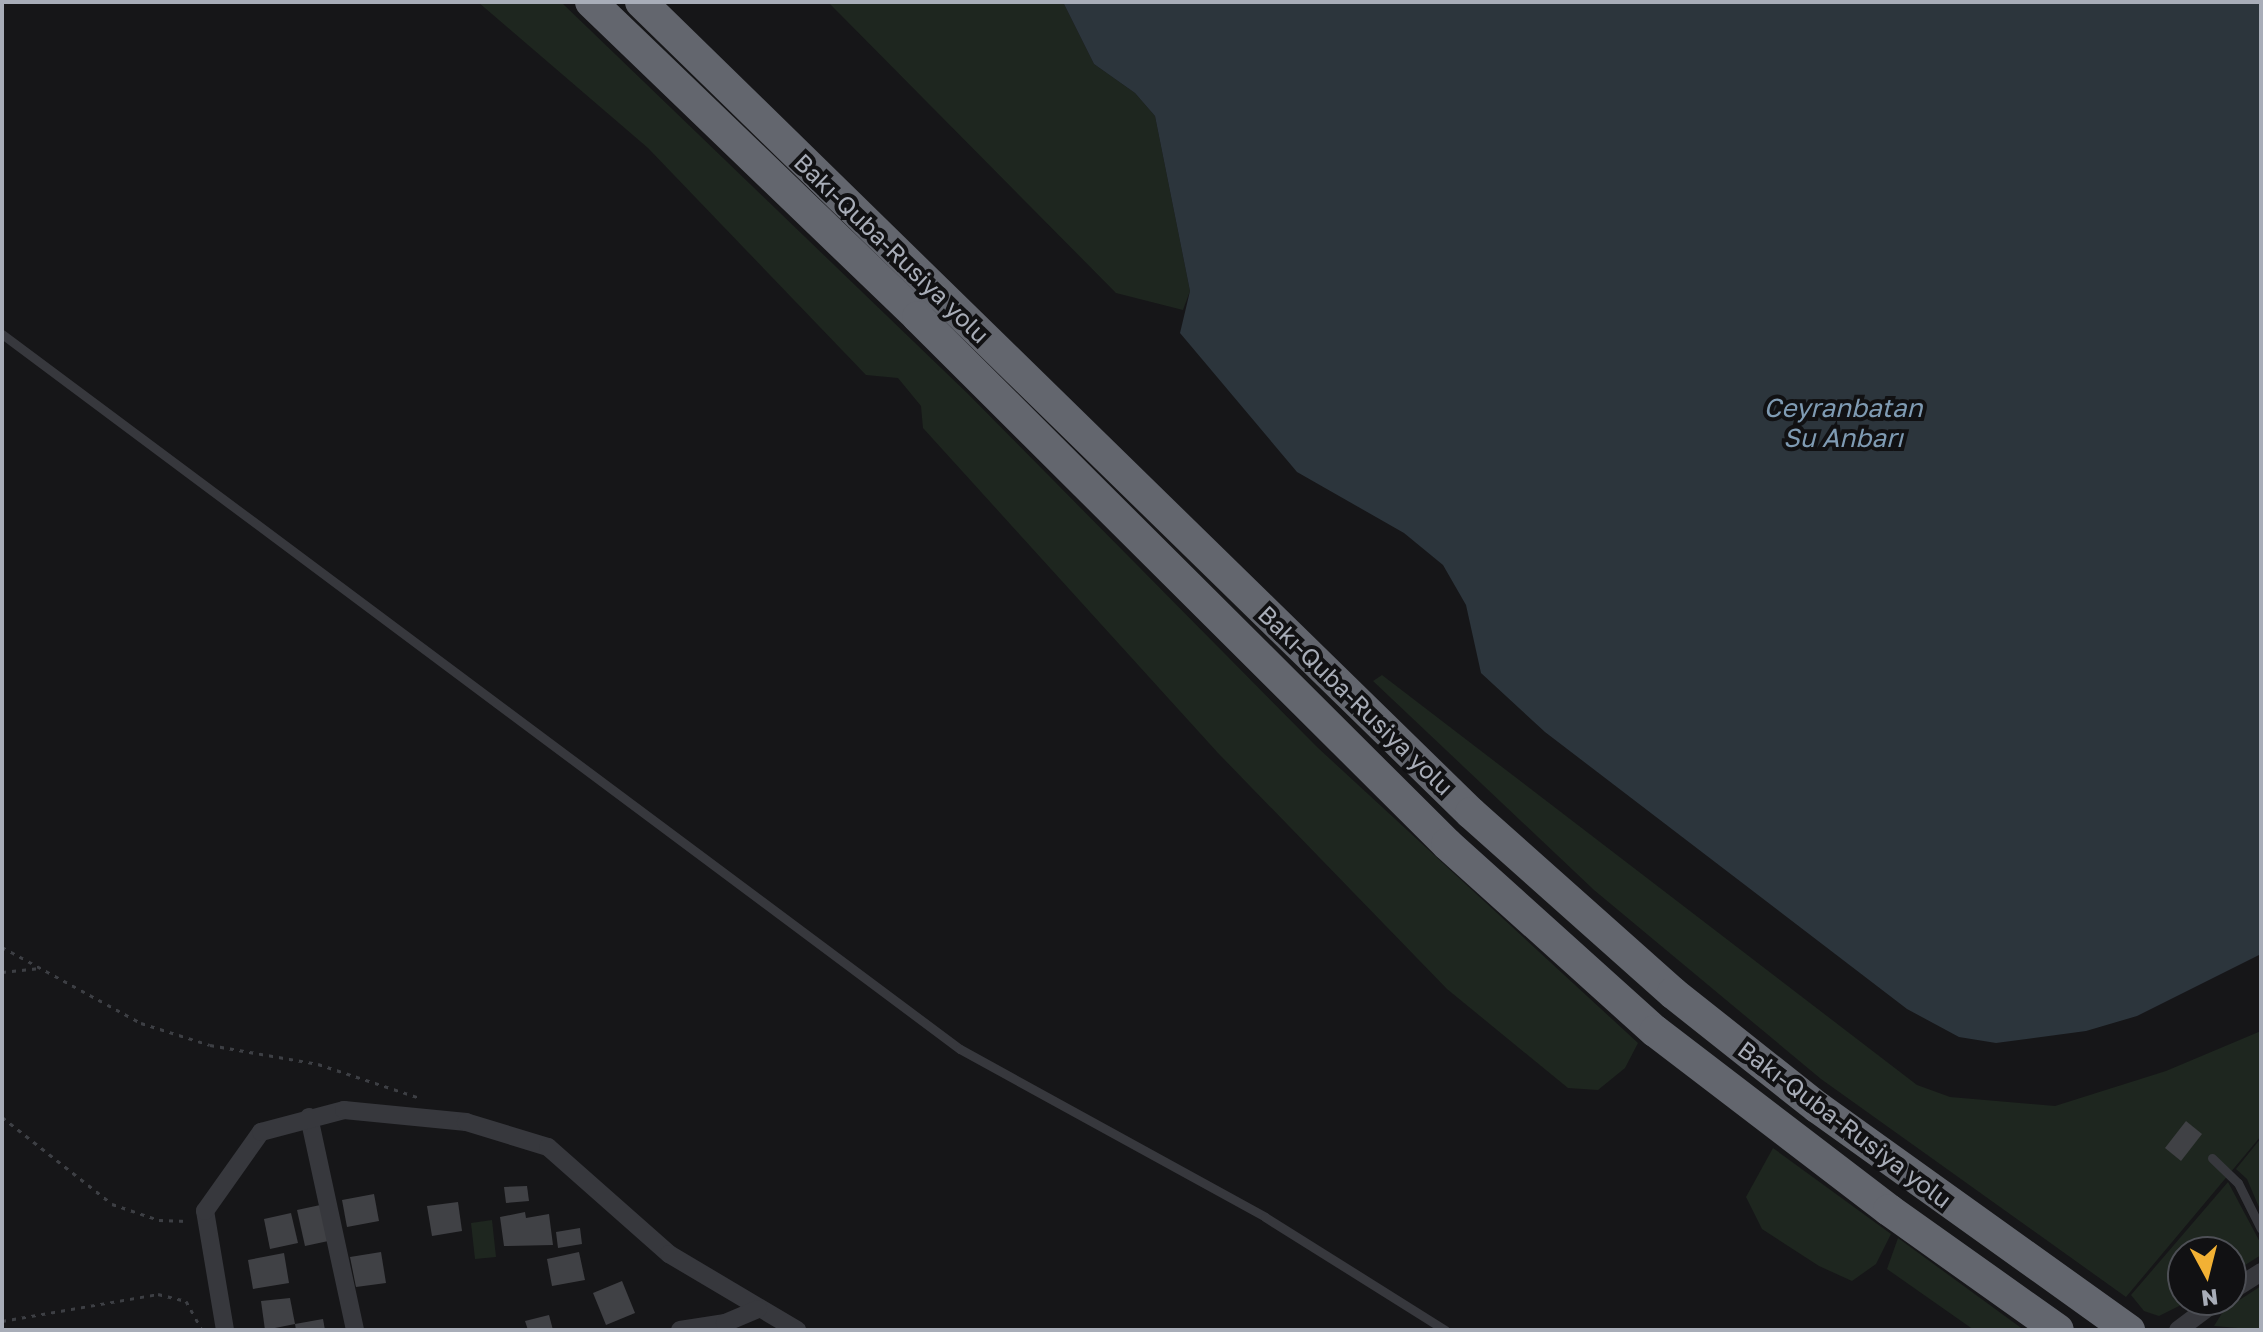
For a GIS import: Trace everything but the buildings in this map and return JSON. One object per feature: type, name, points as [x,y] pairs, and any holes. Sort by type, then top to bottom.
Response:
[{"type":"highway","name":"Bakı-Quba-Rusiya yolu","points":[[591,2],[918,317],[1447,844],[1655,1031],[1889,1210],[2058,1330]]},
{"type":"highway","name":"Bakı-Quba-Rusiya yolu","points":[[641,2],[1471,813],[1649,972],[1817,1107],[2129,1330]]},
{"type":"street","points":[[225,1330],[204,1221],[205,1211],[261,1132],[344,1110],[466,1122],[548,1147],[669,1254],[797,1330]]},
{"type":"street","points":[[309,1117],[327,1179],[355,1330]]},
{"type":"street","points":[[680,1330],[725,1323],[758,1309]]},
{"type":"street","points":[[2178,1330],[2197,1316]]},
{"type":"lane","points":[[2,334],[152,451],[960,1049],[1265,1217],[1445,1330]]},
{"type":"lane","points":[[2212,1158],[2238,1183],[2261,1229]]},
{"type":"path","points":[[2,947],[141,1023],[210,1045],[318,1064],[421,1099]]},
{"type":"path","points":[[2,972],[40,967]]},
{"type":"path","points":[[2,1117],[112,1204],[159,1220],[204,1221]]},
{"type":"path","points":[[2,1321],[158,1294],[186,1301],[202,1330]]},
{"type":"shaded area","points":[[478,2],[561,2],[967,393],[1317,747],[1638,1043],[1625,1068],[1598,1090],[1568,1088],[1447,989],[1218,753],[923,428],[921,406],[898,378],[866,375],[648,148]]},
{"type":"shaded area","points":[[828,2],[1063,2],[1094,64],[1135,93],[1155,116],[1190,291],[1183,310],[1116,293]]},
{"type":"shaded area","points":[[1382,675],[1917,1085],[1950,1097],[2055,1106],[2166,1071],[2261,1031],[2261,1136],[2177,1236],[2167,1236],[2167,1248],[2126,1297],[1821,1079],[1594,890],[1373,681]]},
{"type":"shaded area","points":[[2261,1138],[2261,1212],[2247,1179],[2236,1169]]},
{"type":"shaded area","points":[[1773,1148],[1891,1234],[1876,1264],[1852,1281],[1819,1266],[1762,1229],[1746,1197]]},
{"type":"shaded area","points":[[2228,1182],[2261,1244],[2261,1255],[2247,1264],[2247,1236],[2182,1236]]},
{"type":"shaded area","points":[[492,1220],[496,1257],[475,1259],[471,1223]]},
{"type":"shaded area","points":[[1898,1238],[2024,1330],[1974,1330],[1887,1269]]},
{"type":"shaded area","points":[[2167,1253],[2167,1312],[2159,1316],[2144,1311],[2131,1295]]},
{"type":"shaded area","points":[[2261,1286],[2261,1330],[2214,1326],[2220,1316],[2247,1316],[2247,1295]]},
{"type":"water","name":"Ceyranbatan Su Anbarı","points":[[1063,2],[2261,2],[2261,954],[2137,1016],[2086,1031],[1996,1043],[1959,1037],[1907,1009],[1545,732],[1481,673],[1466,605],[1443,565],[1404,533],[1297,472],[1180,333],[1190,291],[1155,116],[1135,93],[1094,64]]}]
